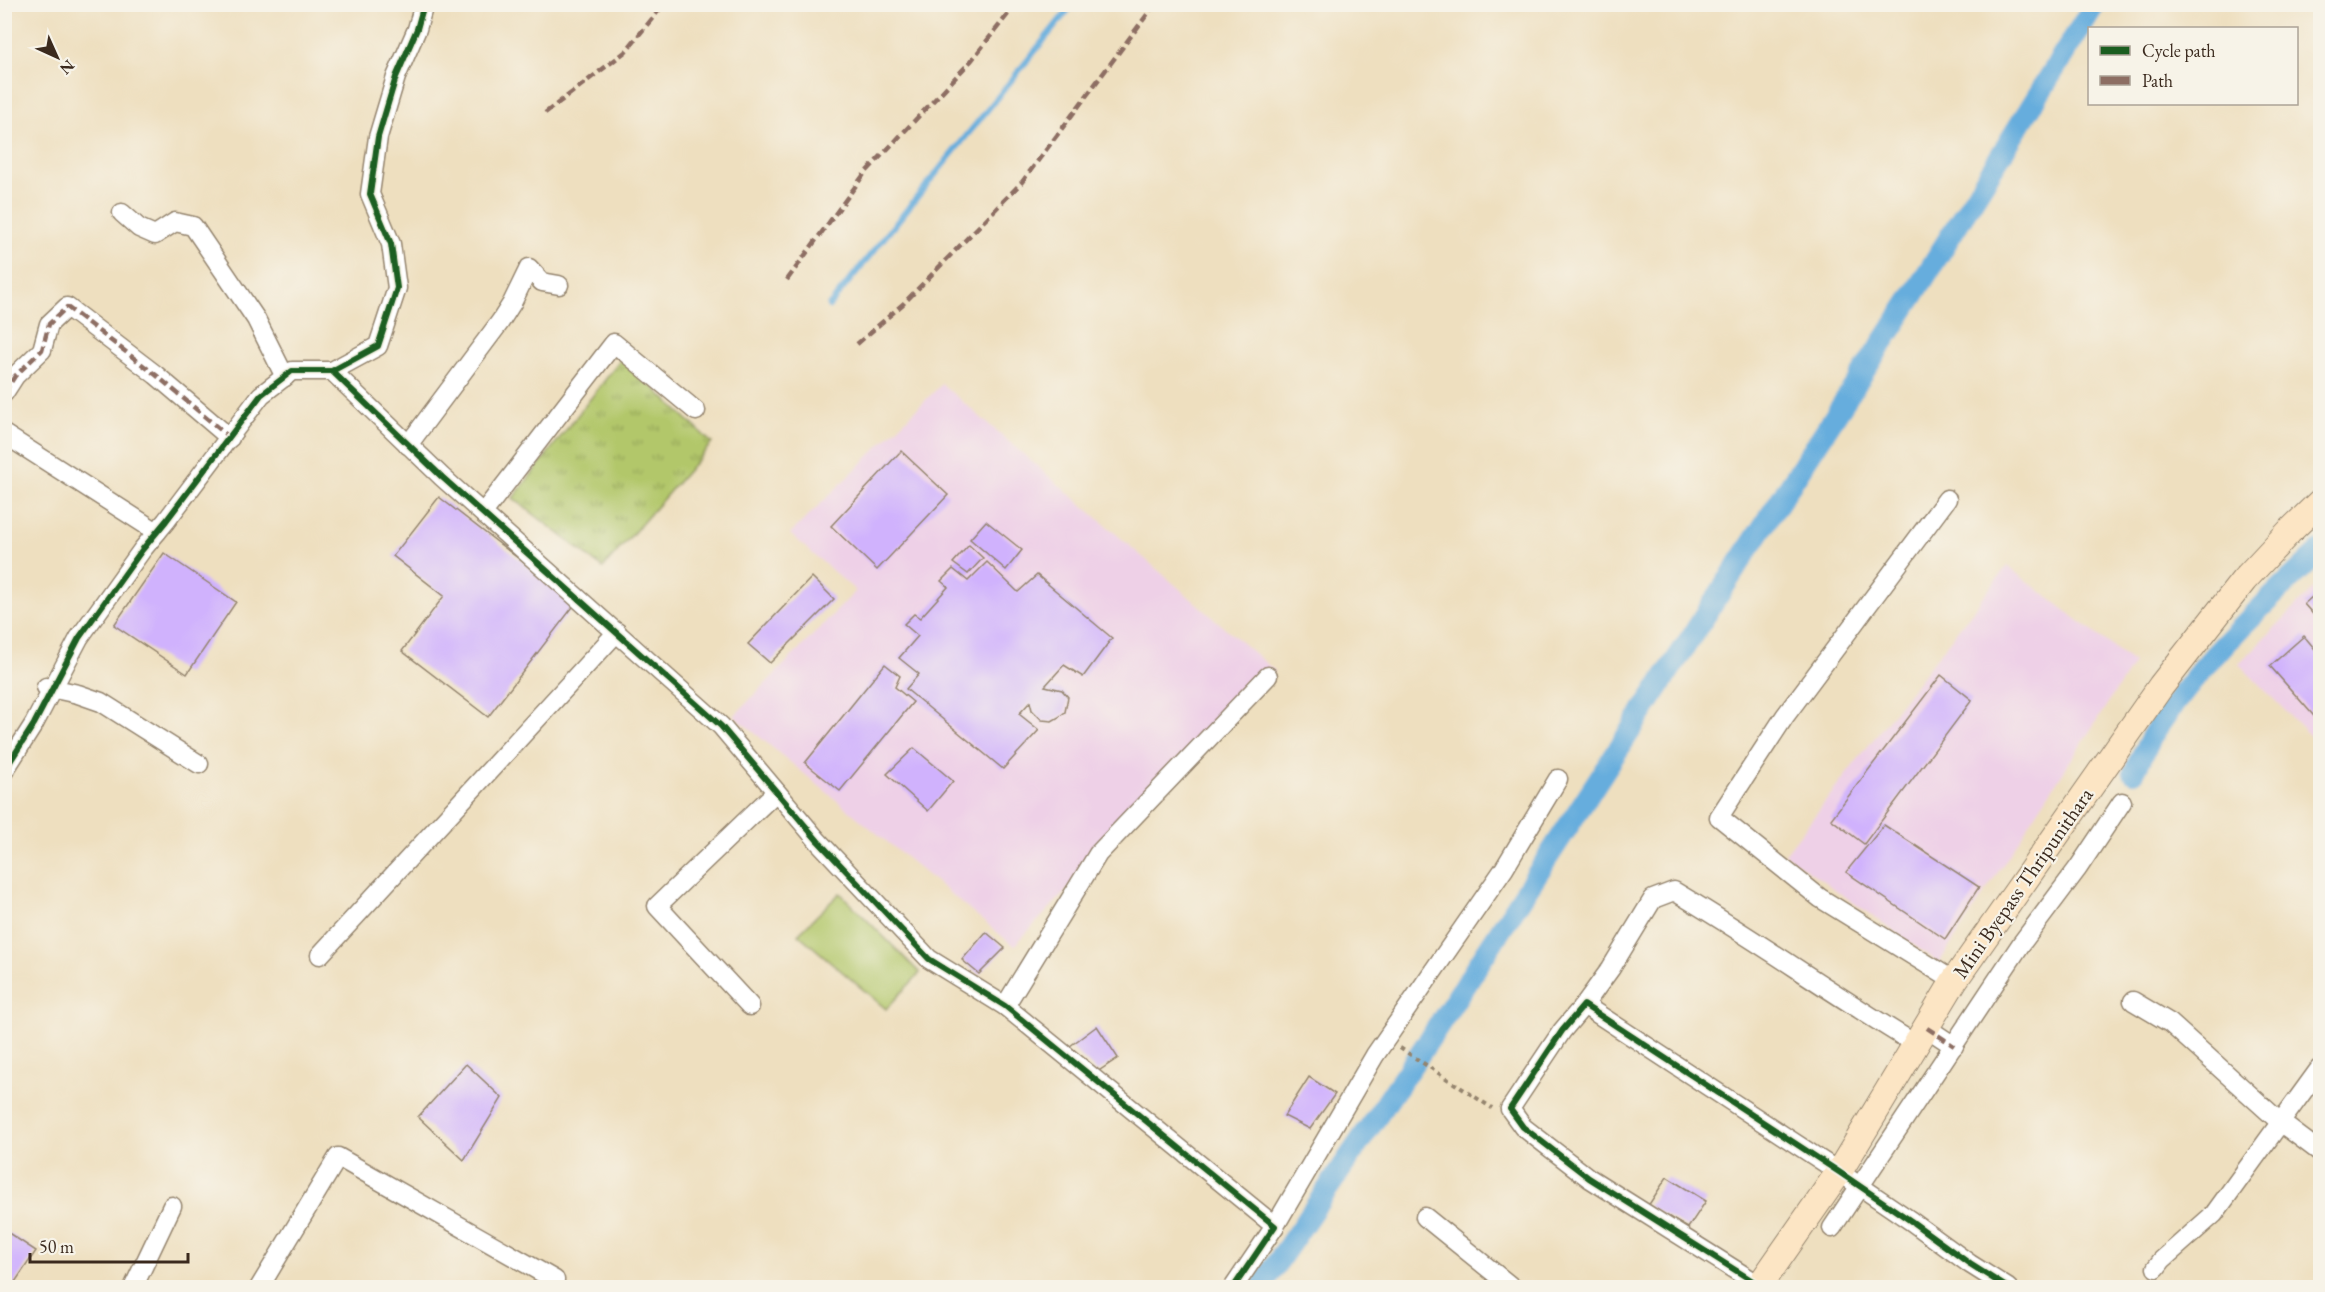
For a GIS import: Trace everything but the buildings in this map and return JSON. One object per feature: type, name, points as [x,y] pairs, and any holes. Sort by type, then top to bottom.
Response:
[{"type":"main road","name":"Mini Byepass Thripunithara","points":[[1759,1286],[1839,1172],[1954,981],[2161,686],[2244,580],[2320,502]]},
{"type":"street","points":[[4,771],[34,724],[50,688],[79,638],[261,395],[292,371],[332,371],[378,346],[398,288],[391,244],[370,194],[378,137],[396,77],[417,28],[424,4]]},
{"type":"street","points":[[122,213],[139,228],[155,235],[175,222],[193,226],[256,319],[285,377]]},
{"type":"street","points":[[408,445],[500,322],[529,268],[542,282],[559,285]]},
{"type":"street","points":[[4,393],[15,376],[42,350],[49,324],[68,308],[156,375],[230,438]]},
{"type":"street","points":[[483,513],[614,343],[696,411]]},
{"type":"street","points":[[332,371],[408,445],[721,726],[818,841],[929,959],[1005,1006],[1275,1226]]},
{"type":"street","points":[[4,434],[157,532]]},
{"type":"street","points":[[1947,499],[1785,716],[1719,818],[1820,898],[1954,981]]},
{"type":"street","points":[[320,954],[616,632]]},
{"type":"street","points":[[1005,1006],[1098,854],[1268,676]]},
{"type":"street","points":[[50,688],[101,702],[199,764]]},
{"type":"street","points":[[1233,1287],[1275,1226],[1375,1055],[1504,869],[1558,779]]},
{"type":"street","points":[[750,1006],[657,906],[776,792]]},
{"type":"street","points":[[1832,1227],[2021,944],[2078,868],[2122,802]]},
{"type":"street","points":[[1759,1286],[1588,1178],[1523,1127],[1510,1109],[1562,1031],[1611,968],[1653,899],[1674,891],[1720,918],[1854,1008],[1922,1036],[1954,1046]]},
{"type":"street","points":[[2133,1001],[2170,1023],[2280,1122],[2320,1152]]},
{"type":"street","points":[[1584,1005],[1839,1172],[1970,1264],[2008,1287]]},
{"type":"street","points":[[2156,1268],[2214,1214],[2320,1068]]},
{"type":"street","points":[[259,1287],[338,1157],[555,1280]]},
{"type":"street","points":[[133,1287],[172,1206]]},
{"type":"street","points":[[1425,1217],[1513,1287]]},
{"type":"path","points":[[1396,1046],[1493,1108]]},
{"type":"shaded area","points":[[942,384],[1275,671],[1014,946],[734,716],[856,591],[790,534]]},
{"type":"shaded area","points":[[2007,566],[2134,663],[1939,963],[1785,854]]},
{"type":"shaded area","points":[[2320,582],[2320,746],[2239,664]]},
{"type":"green space","points":[[622,358],[712,443],[603,568],[513,498]]},
{"type":"green space","points":[[840,893],[920,973],[886,1009],[798,934]]},
{"type":"waterway","points":[[829,306],[1073,4]]},
{"type":"waterway","points":[[1260,1288],[1431,1037],[1913,296],[2095,4]]},
{"type":"waterway","points":[[2134,772],[2155,731],[2211,658],[2320,551]]},
{"type":"marked path","points":[[545,113],[625,52],[664,4]]},
{"type":"marked path","points":[[787,280],[865,173],[971,61],[1016,4]]},
{"type":"marked path","points":[[857,344],[903,304],[1022,182],[1155,4]]},
{"type":"marked path","points":[[4,393],[15,376],[42,350],[49,324],[67,307],[156,375],[230,438]]},
{"type":"marked path","points":[[1927,1028],[1954,1046]]},
{"type":"cycle path","points":[[4,771],[34,724],[79,638],[142,550],[261,395],[292,371],[332,371],[378,346],[397,288],[391,244],[370,194],[378,137],[396,77],[417,29],[424,4]]},
{"type":"cycle path","points":[[332,371],[442,477],[721,726],[818,841],[929,959],[1005,1006],[1275,1226],[1233,1288]]},
{"type":"cycle path","points":[[1759,1285],[1589,1178],[1523,1127],[1510,1109],[1562,1031],[1584,1005],[1839,1172],[2008,1288]]}]
